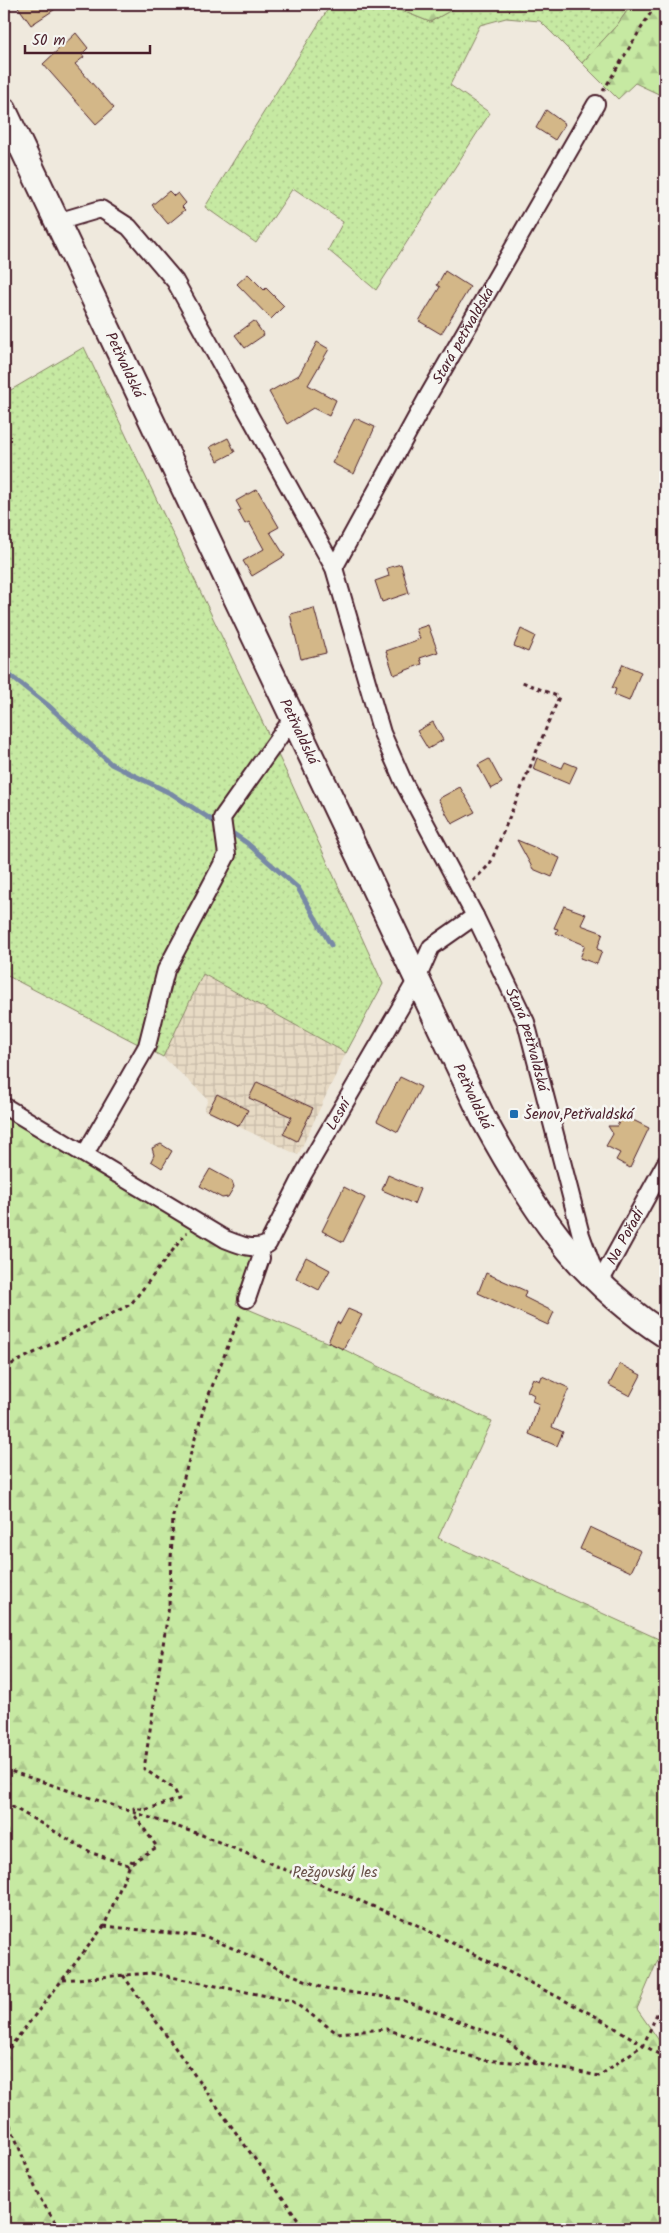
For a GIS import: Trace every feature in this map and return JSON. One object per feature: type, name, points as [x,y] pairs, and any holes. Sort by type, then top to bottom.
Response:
[{"type":"main road","name":"Petřvaldská","points":[[4,110],[483,1118],[509,1164],[561,1243],[599,1284],[665,1335]]},
{"type":"street","name":"Stará petřvaldská","points":[[334,568],[428,396],[596,104]]},
{"type":"street","name":"Stará petřvaldská","points":[[57,222],[101,209],[129,227],[176,281],[334,568],[382,732],[404,783],[463,892],[526,1022],[581,1235],[599,1284]]},
{"type":"street","points":[[85,1154],[147,1046],[166,970],[227,855],[222,818],[292,719]]},
{"type":"street","points":[[417,979],[431,947],[475,916]]},
{"type":"street","name":"Lesní","points":[[259,1249],[268,1244],[304,1173],[417,979]]},
{"type":"street","points":[[4,1106],[195,1222],[234,1243],[259,1249],[261,1258],[247,1299]]},
{"type":"street","name":"Na Pořadí","points":[[599,1284],[665,1164]]},
{"type":"path","points":[[596,104],[656,4]]},
{"type":"path","points":[[463,892],[490,864],[559,698],[520,681]]},
{"type":"path","points":[[4,1368],[131,1304],[195,1222]]},
{"type":"path","points":[[128,1865],[157,1847],[135,1816],[134,1808],[145,1810],[179,1799],[174,1789],[144,1769],[169,1606],[173,1516],[204,1406],[247,1299]]},
{"type":"path","points":[[4,1769],[202,1835],[404,1919],[597,2017],[665,2058]]},
{"type":"path","points":[[4,1802],[92,1853],[128,1865]]},
{"type":"path","points":[[4,2055],[104,1926],[128,1865],[132,1860]]},
{"type":"path","points":[[104,1926],[207,1937],[325,1989],[400,1999],[505,2039],[539,2064]]},
{"type":"path","points":[[63,1980],[151,1972],[292,2001],[337,2033],[386,2029],[482,2060],[539,2064],[599,2076],[644,2044],[665,1995]]},
{"type":"path","points":[[123,1975],[305,2229]]},
{"type":"path","points":[[4,2110],[39,2197],[60,2229]]},
{"type":"shaded area","points":[[203,974],[346,1053],[298,1155],[204,1110],[208,1099],[163,1057]]},
{"type":"green space","points":[[331,4],[385,4],[430,22],[462,4],[632,4],[617,25],[582,63],[540,21],[506,18],[480,25],[450,85],[490,113],[376,290],[328,250],[343,222],[293,188],[256,243],[205,207]]},
{"type":"green space","points":[[385,4],[462,4],[430,22]]},
{"type":"green space","points":[[632,4],[665,4],[665,97],[635,83],[618,99],[582,63],[617,25]]},
{"type":"green space","points":[[84,347],[290,780],[383,984],[346,1053],[203,974],[163,1057],[4,974],[4,394]]},
{"type":"green space","name":"Pežgovský les","points":[[4,1116],[252,1257],[236,1304],[343,1349],[492,1421],[438,1538],[663,1641],[665,1651],[665,1943],[637,2009],[665,2049],[665,2229],[4,2229]]},
{"type":"building","points":[[16,4],[63,4],[31,25]]},
{"type":"building","points":[[76,33],[88,48],[82,54],[84,57],[75,64],[114,108],[96,124],[43,64]]},
{"type":"building","points":[[546,110],[565,124],[555,140],[536,128]]},
{"type":"building","points":[[169,191],[174,196],[178,193],[186,203],[182,207],[185,210],[168,224],[152,205]]},
{"type":"building","points":[[445,271],[470,287],[441,334],[419,321],[440,287],[437,285]]},
{"type":"building","points":[[248,274],[284,306],[271,319],[237,284]]},
{"type":"building","points":[[254,321],[264,335],[245,348],[235,335]]},
{"type":"building","points":[[317,342],[329,349],[308,385],[336,400],[329,416],[313,408],[287,424],[269,392],[299,375]]},
{"type":"building","points":[[355,418],[375,427],[354,474],[332,463]]},
{"type":"building","points":[[228,438],[235,452],[218,461],[210,447]]},
{"type":"building","points":[[257,489],[279,527],[270,532],[285,556],[252,576],[243,561],[264,549],[249,522],[245,524],[238,511],[241,510],[236,501]]},
{"type":"building","points":[[401,564],[409,593],[382,602],[375,581],[389,576],[387,568]]},
{"type":"building","points":[[314,608],[326,653],[301,659],[290,614]]},
{"type":"building","points":[[428,625],[438,652],[420,658],[422,664],[394,675],[386,651],[420,639],[416,629]]},
{"type":"building","points":[[521,629],[535,636],[528,652],[514,646]]},
{"type":"building","points":[[623,664],[641,672],[629,701],[614,695],[616,689],[612,688]]},
{"type":"building","points":[[433,722],[443,740],[428,749],[417,731]]},
{"type":"building","points":[[537,758],[562,768],[565,762],[577,767],[569,784],[533,769]]},
{"type":"building","points":[[489,759],[502,783],[491,789],[478,765]]},
{"type":"building","points":[[460,787],[475,812],[452,824],[438,799]]},
{"type":"building","points":[[517,840],[560,858],[552,877],[533,869]]},
{"type":"building","points":[[564,906],[586,914],[581,925],[603,933],[597,949],[602,951],[597,964],[580,958],[585,945],[556,933],[558,929],[554,928]]},
{"type":"building","points":[[400,1077],[421,1087],[398,1132],[377,1121]]},
{"type":"building","points":[[257,1082],[313,1108],[297,1141],[283,1134],[292,1117],[249,1098]]},
{"type":"building","points":[[217,1094],[248,1110],[239,1126],[208,1111]]},
{"type":"building","points":[[623,1115],[649,1128],[630,1168],[616,1160],[620,1153],[606,1146],[613,1134],[608,1126],[617,1126]]},
{"type":"building","points":[[161,1144],[172,1151],[162,1168],[151,1161],[154,1155],[152,1148]]},
{"type":"building","points":[[210,1169],[232,1181],[234,1187],[228,1197],[222,1198],[200,1186]]},
{"type":"building","points":[[388,1175],[420,1189],[414,1204],[382,1190]]},
{"type":"building","points":[[344,1187],[365,1198],[343,1242],[322,1231]]},
{"type":"building","points":[[306,1257],[330,1270],[319,1290],[296,1278]]},
{"type":"building","points":[[486,1273],[526,1291],[524,1297],[554,1312],[548,1325],[478,1293]]},
{"type":"building","points":[[348,1309],[362,1315],[343,1349],[328,1342],[337,1322],[340,1324]]},
{"type":"building","points":[[620,1364],[641,1375],[630,1396],[609,1385]]},
{"type":"building","points":[[542,1376],[569,1388],[552,1427],[563,1432],[557,1446],[529,1434],[539,1404],[532,1401],[534,1395],[527,1391],[533,1378],[540,1381]]},
{"type":"building","points":[[590,1527],[641,1551],[631,1572],[580,1549]]},
{"type":"waterway","points":[[4,671],[49,706],[111,764],[172,794],[218,824]]},
{"type":"waterway","points":[[228,830],[247,843],[298,888],[331,945]]},
{"type":"place","name":"Šenov,Petřvaldská","points":[[514,1114]]}]
